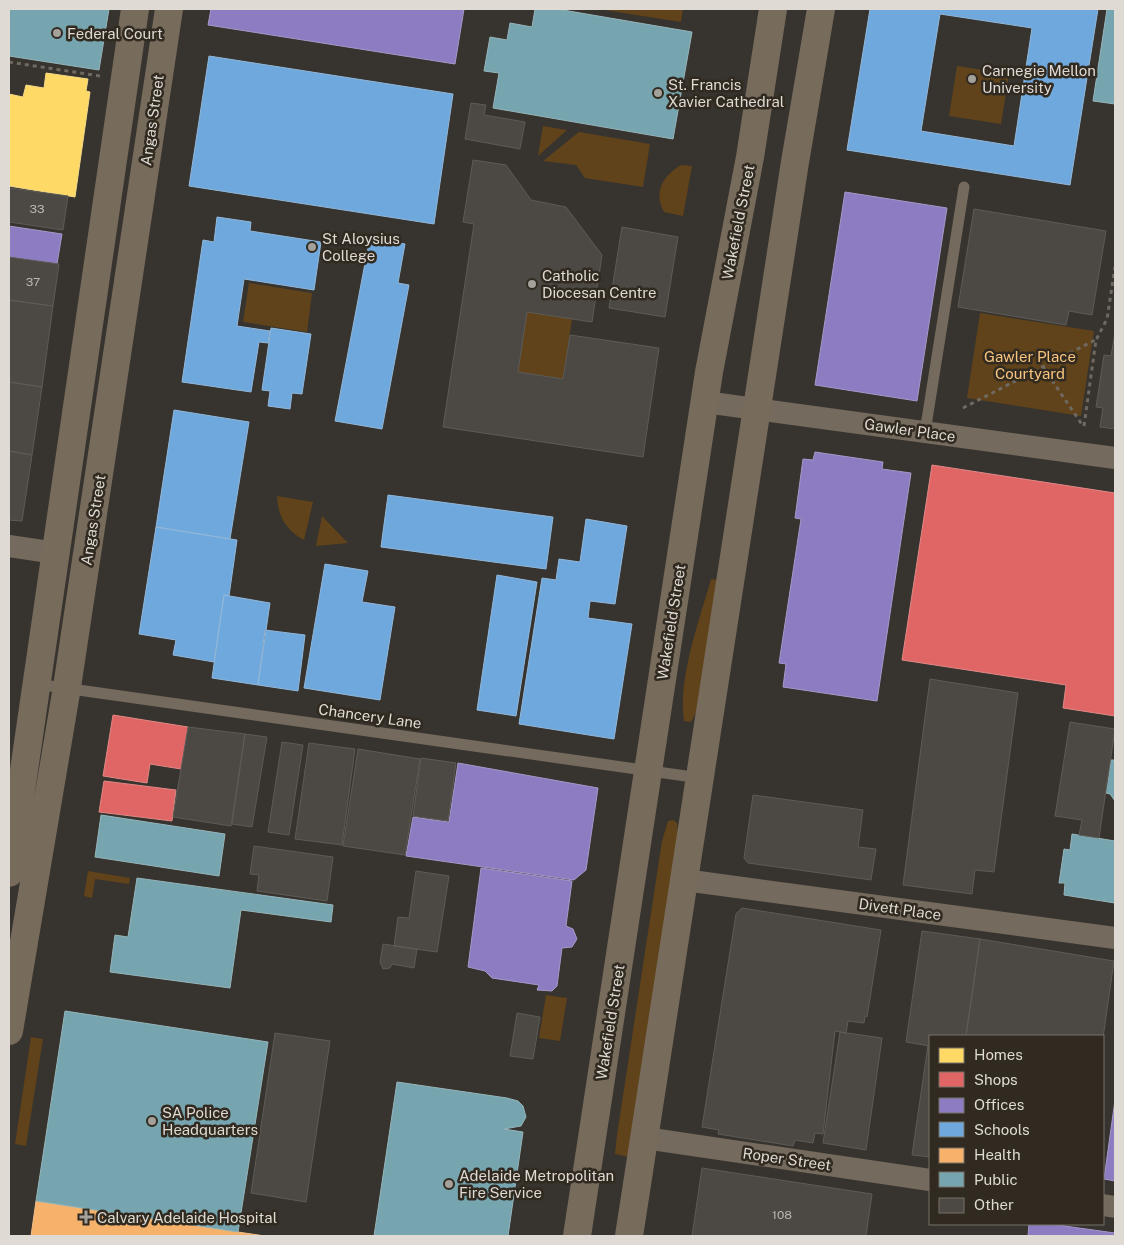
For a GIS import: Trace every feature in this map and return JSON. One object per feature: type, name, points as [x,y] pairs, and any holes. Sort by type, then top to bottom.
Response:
[{"type":"main road","points":[[9,873],[135,9]]},
{"type":"main road","name":"Angas Street","points":[[9,1031],[67,688],[169,9]]},
{"type":"main road","name":"Wakefield Street","points":[[577,1236],[705,402],[750,157],[773,9]]},
{"type":"main road","points":[[630,1236],[757,409],[821,9]]},
{"type":"street","name":"Gawler Place","points":[[705,402],[1115,458]]},
{"type":"street","points":[[9,546],[56,553]]},
{"type":"street","name":"Divett Place","points":[[684,880],[1115,938]]},
{"type":"street","name":"Roper Street","points":[[645,1138],[929,1180]]},
{"type":"lane","points":[[925,432],[964,187]]},
{"type":"lane","name":"Chancery Lane","points":[[36,684],[700,778]]},
{"type":"path","points":[[9,62],[125,79]]},
{"type":"path","points":[[1043,367],[1084,426],[1096,340],[1107,319],[1115,267]]},
{"type":"path","points":[[963,408],[1096,340]]},
{"type":"green space","points":[[598,9],[683,9],[681,22]]},
{"type":"green space","points":[[957,66],[1009,74],[1001,124],[949,116]]},
{"type":"green space","points":[[543,126],[567,130],[538,156]]},
{"type":"green space","points":[[579,132],[650,144],[643,187],[585,178],[576,165],[543,161]]},
{"type":"green space","points":[[681,165],[692,166],[683,216],[664,212],[659,198],[665,179]]},
{"type":"green space","points":[[249,283],[312,293],[307,332],[243,322]]},
{"type":"green space","points":[[527,312],[572,319],[563,379],[518,372]]},
{"type":"green space","name":"Gawler Place Courtyard","points":[[980,313],[1094,331],[1081,416],[967,398]]},
{"type":"green space","points":[[277,496],[313,502],[304,540],[292,532],[284,522],[279,510]]},
{"type":"green space","points":[[322,516],[348,543],[316,546]]},
{"type":"green space","points":[[711,579],[717,580],[696,712],[691,722],[684,721],[684,686],[687,668]]},
{"type":"green space","points":[[673,820],[677,823],[678,833],[629,1157],[615,1154],[617,1135],[662,841],[668,821]]},
{"type":"green space","points":[[88,871],[130,878],[129,884],[95,879],[92,898],[84,896]]},
{"type":"green space","points":[[546,995],[567,998],[560,1041],[539,1038]]},
{"type":"green space","points":[[31,1037],[43,1039],[26,1146],[15,1144]]},
{"type":"building: Homes","points":[[46,73],[88,79],[86,91],[90,92],[75,197],[9,186],[9,94],[23,97],[26,85],[44,88]]},
{"type":"building: Shops","points":[[932,465],[1115,493],[1115,716],[1063,708],[1066,685],[902,660]]},
{"type":"building: Shops","points":[[113,715],[188,727],[181,769],[150,764],[147,783],[103,776]]},
{"type":"building: Shops","points":[[104,781],[176,790],[172,821],[99,812]]},
{"type":"building: Offices","points":[[211,9],[464,9],[455,64],[208,25]]},
{"type":"building: Offices","points":[[845,192],[947,208],[917,401],[815,385]]},
{"type":"building: Offices","points":[[9,226],[62,234],[57,264],[9,257]]},
{"type":"building: Offices","points":[[815,452],[883,462],[882,469],[911,473],[877,701],[783,687],[786,664],[779,663],[801,519],[795,518],[803,459],[813,460]]},
{"type":"building: Offices","points":[[458,763],[598,788],[586,870],[574,880],[406,856],[413,817],[449,822]]},
{"type":"building: Offices","points":[[481,868],[572,881],[566,926],[573,929],[577,939],[572,947],[562,948],[557,986],[552,991],[537,990],[539,985],[492,978],[485,971],[468,967]]},
{"type":"building: Offices","points":[[1115,1100],[1115,1181],[1104,1179]]},
{"type":"building: Offices","points":[[1029,1225],[1057,1225],[1115,1233],[1115,1236],[1028,1236]]},
{"type":"building: Schools","name":"Carnegie Mellon University","points":[[870,9],[1098,9],[1070,185],[847,150]],"holes":[[[940,14],[1032,28],[1014,146],[921,131]]]},
{"type":"building: Schools","points":[[209,56],[453,94],[434,224],[189,186]]},
{"type":"building: Schools","points":[[217,217],[251,222],[250,231],[321,242],[314,290],[244,279],[237,326],[270,331],[268,343],[259,342],[251,392],[182,382],[203,240],[214,242]]},
{"type":"building: Schools","points":[[370,237],[405,244],[398,283],[409,285],[382,429],[335,421]]},
{"type":"building: Schools","points":[[271,328],[311,334],[302,394],[292,393],[290,409],[268,406],[270,391],[262,390]]},
{"type":"building: Schools","points":[[174,410],[249,422],[230,539],[156,527]]},
{"type":"building: Schools","points":[[388,495],[553,517],[546,569],[381,547]]},
{"type":"building: Schools","points":[[586,519],[627,526],[615,604],[590,601],[588,618],[632,624],[614,739],[519,724],[542,578],[556,580],[559,559],[580,562]]},
{"type":"building: Schools","points":[[156,527],[237,540],[229,596],[224,595],[214,662],[173,655],[176,640],[139,634]]},
{"type":"building: Schools","points":[[325,564],[368,571],[362,602],[395,607],[380,700],[304,688]]},
{"type":"building: Schools","points":[[497,575],[537,582],[516,716],[477,710]]},
{"type":"building: Schools","points":[[224,595],[270,603],[258,685],[212,678]]},
{"type":"building: Schools","points":[[265,630],[305,635],[298,691],[258,685]]},
{"type":"building: Health","name":"Calvary Adelaide Hospital","points":[[36,1201],[238,1232],[265,1236],[31,1236]]},
{"type":"building: Public","name":"Federal Court","points":[[9,9],[109,9],[99,70],[9,56]]},
{"type":"building: Public","points":[[535,9],[557,9],[692,32],[673,139],[493,108],[499,73],[484,71],[490,37],[507,40],[510,23],[532,27]]},
{"type":"building: Public","points":[[1107,9],[1115,9],[1115,104],[1093,101]]},
{"type":"building: Public","points":[[1111,760],[1115,760],[1115,801],[1110,794],[1106,793]]},
{"type":"building: Public","points":[[101,815],[225,834],[219,876],[95,857]]},
{"type":"building: Public","points":[[1072,834],[1115,841],[1115,903],[1064,895],[1065,883],[1059,883],[1064,849],[1070,850]]},
{"type":"building: Public","points":[[137,878],[333,905],[331,922],[241,910],[230,988],[110,972],[115,935],[128,937]]},
{"type":"building: Public","name":"SA Police Headquarters","points":[[65,1011],[268,1042],[238,1232],[36,1201]]},
{"type":"building: Public","name":"Adelaide Metropolitan Fire Service","points":[[397,1082],[507,1098],[518,1101],[523,1106],[526,1117],[521,1126],[504,1129],[523,1132],[508,1236],[374,1236]]},
{"type":"building: Other","points":[[471,103],[486,105],[484,115],[525,122],[520,149],[465,139]]},
{"type":"building: Other","name":"Catholic Diocesan Centre","points":[[473,160],[506,165],[531,200],[566,207],[602,255],[592,322],[527,312],[518,372],[563,379],[570,335],[659,348],[643,457],[443,427],[474,224],[463,222]]},
{"type":"building: Other","points":[[9,188],[68,196],[63,230],[9,222]]},
{"type":"building: Other","points":[[974,209],[1106,231],[1092,315],[1069,311],[1066,325],[958,307]]},
{"type":"building: Other","points":[[622,227],[678,237],[665,317],[609,308]]},
{"type":"building: Other","points":[[9,257],[59,264],[53,306],[9,300]]},
{"type":"building: Other","points":[[9,300],[53,306],[42,387],[9,382]]},
{"type":"building: Other","points":[[1115,333],[1115,429],[1100,427],[1103,408],[1096,407],[1104,355],[1111,356]]},
{"type":"building: Other","points":[[9,382],[42,387],[32,455],[9,451]]},
{"type":"building: Other","points":[[9,451],[32,455],[22,521],[9,520]]},
{"type":"building: Other","points":[[930,679],[1018,693],[994,872],[975,870],[972,894],[903,885]]},
{"type":"building: Other","points":[[1070,722],[1115,729],[1099,838],[1079,835],[1082,820],[1055,816]]},
{"type":"building: Other","points":[[188,727],[245,734],[231,826],[173,817]]},
{"type":"building: Other","points":[[245,734],[267,737],[252,827],[232,824]]},
{"type":"building: Other","points":[[282,742],[303,745],[289,835],[268,832]]},
{"type":"building: Other","points":[[309,743],[355,749],[342,845],[295,839]]},
{"type":"building: Other","points":[[358,749],[420,759],[405,855],[343,846]]},
{"type":"building: Other","points":[[421,758],[456,763],[448,821],[413,816]]},
{"type":"building: Other","points":[[753,795],[863,810],[858,847],[876,849],[871,880],[748,863],[744,858]]},
{"type":"building: Other","points":[[254,846],[333,857],[327,901],[257,891],[259,875],[250,874]]},
{"type":"building: Other","points":[[416,871],[449,876],[437,952],[394,946],[398,917],[409,918]]},
{"type":"building: Other","points":[[742,908],[881,930],[867,1017],[865,1016],[864,1023],[848,1021],[846,1033],[835,1031],[823,1134],[815,1133],[813,1143],[795,1140],[793,1146],[718,1134],[719,1130],[702,1127],[736,914]]},
{"type":"building: Other","points":[[922,931],[980,939],[966,1035],[929,1035],[929,1046],[906,1042]]},
{"type":"building: Other","points":[[980,939],[1114,961],[1103,1035],[966,1035]]},
{"type":"building: Other","points":[[383,944],[417,949],[414,968],[392,964],[390,968],[383,969],[380,962]]},
{"type":"building: Other","points":[[517,1013],[540,1017],[533,1059],[510,1056]]},
{"type":"building: Other","points":[[840,1032],[882,1038],[866,1150],[823,1143]]},
{"type":"building: Other","points":[[275,1033],[330,1041],[306,1202],[251,1193]]},
{"type":"building: Other","points":[[928,1045],[929,1157],[912,1155]]},
{"type":"building: Other","points":[[702,1168],[872,1194],[866,1236],[692,1236]]},
{"type":"place","name":"Federal Court","points":[[57,33]]},
{"type":"place","name":"Carnegie Mellon University","points":[[972,79]]},
{"type":"place","name":"St. Francis Xavier Cathedral","points":[[658,93]]},
{"type":"place","name":"St Aloysius College","points":[[312,247]]},
{"type":"place","name":"Catholic Diocesan Centre","points":[[532,284]]},
{"type":"place","name":"SA Police Headquarters","points":[[152,1121]]},
{"type":"place","name":"Adelaide Metropolitan Fire Service","points":[[449,1184]]},
{"type":"place","name":"Calvary Adelaide Hospital","points":[[86,1217]]}]
